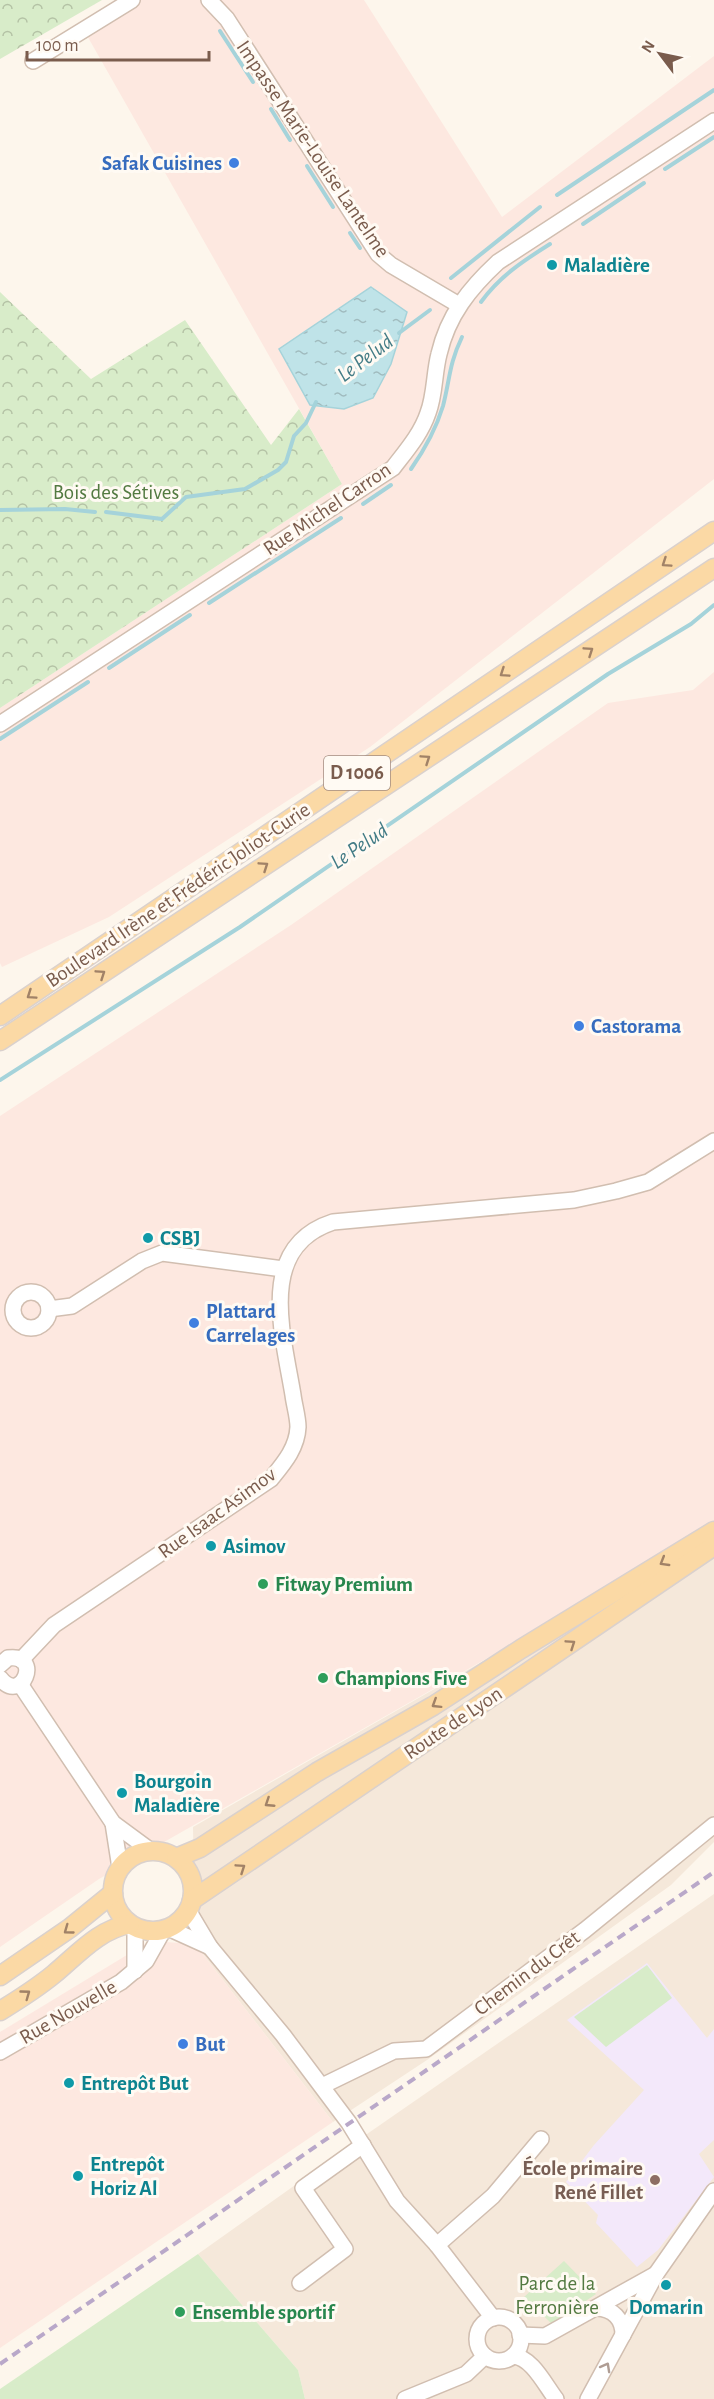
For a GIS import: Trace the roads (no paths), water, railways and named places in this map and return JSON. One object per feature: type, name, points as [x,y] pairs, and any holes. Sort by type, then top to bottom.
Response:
[{"type":"main road","name":"Boulevard Irène et Frédéric Joliot-Curie","points":[[0,1016],[714,531]]},
{"type":"main road","name":"Boulevard Irène et Frédéric Joliot-Curie","points":[[0,1041],[714,568]]},
{"type":"main road","name":"Route de Lyon","points":[[176,1858],[200,1848],[317,1772],[433,1706],[521,1649],[714,1532]]},
{"type":"main road","name":"Route de Lyon","points":[[190,1905],[714,1546]]},
{"type":"main road","points":[[151,1851],[176,1858],[190,1876],[190,1905],[180,1921],[166,1929],[149,1931],[133,1925],[121,1916],[113,1893],[120,1868],[139,1853],[151,1851]]},
{"type":"main road","points":[[0,1976],[70,1928],[113,1893]]},
{"type":"main road","points":[[0,2011],[52,1975],[96,1938],[119,1926],[133,1925]]},
{"type":"street","points":[[33,61],[132,0]]},
{"type":"street","name":"Impasse Marie-Louise Lantelme","points":[[209,0],[226,19],[378,254],[391,265],[459,305]]},
{"type":"street","name":"Rue Michel Carron","points":[[0,724],[393,468],[417,436],[428,412],[439,353],[459,305],[474,284],[498,262],[714,121]]},
{"type":"street","name":"Rue Isaac Asimov","points":[[21,1660],[54,1625],[271,1479],[290,1457],[298,1426],[280,1317],[283,1269],[298,1240],[315,1228],[333,1222],[574,1200],[616,1191],[648,1182],[714,1141]]},
{"type":"street","points":[[49,1309],[72,1306],[142,1261],[162,1253],[283,1269]]},
{"type":"street","points":[[0,1665],[8,1658],[21,1660],[27,1672],[20,1684]]},
{"type":"street","points":[[0,1678],[8,1685],[20,1684]]},
{"type":"street","points":[[20,1684],[113,1823],[151,1851]]},
{"type":"street","points":[[113,1823],[120,1868]]},
{"type":"street","name":"Chemin du Crêt","points":[[322,2086],[394,2051],[426,2049],[585,1930],[714,1825]]},
{"type":"street","points":[[190,1905],[210,1947],[284,2035],[322,2086],[363,2145],[397,2201],[437,2246],[493,2318],[510,2320],[520,2335],[520,2347],[513,2356],[504,2361],[494,2361],[485,2356],[477,2340],[479,2331],[493,2318]]},
{"type":"street","name":"Rue Nouvelle","points":[[133,1925],[135,1971]]},
{"type":"street","points":[[166,1929],[210,1947]]},
{"type":"street","name":"Rue Nouvelle","points":[[0,2052],[121,1982],[152,1953],[166,1929]]},
{"type":"street","points":[[437,2246],[493,2196],[541,2139]]},
{"type":"street","points":[[300,2283],[345,2249],[303,2188],[363,2145]]},
{"type":"street","points":[[588,2399],[656,2274],[714,2191]]},
{"type":"street","points":[[529,2362],[531,2349],[545,2336],[656,2274]]},
{"type":"street","points":[[597,2308],[605,2308],[617,2316],[623,2326],[623,2335]]},
{"type":"street","points":[[520,2335],[545,2336]]},
{"type":"street","points":[[405,2399],[466,2374],[485,2356]]},
{"type":"street","points":[[513,2356],[521,2356],[529,2362],[556,2399]]},
{"type":"water","points":[[371,287],[407,312],[391,364],[373,398],[344,409],[310,405],[279,349]]},
{"type":"waterway","points":[[220,31],[253,82]]},
{"type":"waterway","name":"Le Pelud","points":[[557,195],[714,90]]},
{"type":"waterway","points":[[271,109],[290,140]]},
{"type":"waterway","points":[[665,169],[714,137]]},
{"type":"waterway","points":[[307,166],[333,207]]},
{"type":"waterway","points":[[583,224],[644,183]]},
{"type":"waterway","name":"Le Pelud","points":[[451,278],[540,207]]},
{"type":"waterway","points":[[350,233],[360,248]]},
{"type":"waterway","points":[[481,302],[504,277],[550,244]]},
{"type":"waterway","name":"Le Pelud","points":[[399,333],[430,310]]},
{"type":"waterway","points":[[411,469],[437,423],[452,364],[462,337]]},
{"type":"waterway","name":"Le Pelud","points":[[106,512],[162,519],[186,497],[245,489],[278,470],[286,462],[294,436],[306,423],[316,402]]},
{"type":"waterway","points":[[363,504],[391,485]]},
{"type":"waterway","name":"Le Pelud","points":[[0,510],[65,509],[95,512]]},
{"type":"waterway","points":[[209,603],[341,518]]},
{"type":"waterway","name":"Le Pelud","points":[[0,1080],[240,927],[608,674],[691,624],[714,605]]},
{"type":"waterway","points":[[109,668],[190,615]]},
{"type":"waterway","points":[[0,739],[88,682]]},
{"type":"railway","points":[[0,2364],[714,1872]]},
{"type":"place","name":"Safak Cuisines","points":[[234,163]]},
{"type":"place","name":"Maladière","points":[[552,265]]},
{"type":"place","name":"Castorama","points":[[579,1026]]},
{"type":"place","name":"CSBJ","points":[[148,1238]]},
{"type":"place","name":"Plattard Carrelages","points":[[194,1323]]},
{"type":"place","name":"Asimov","points":[[211,1546]]},
{"type":"place","name":"Fitway Premium","points":[[263,1584]]},
{"type":"place","name":"Champions Five","points":[[323,1678]]},
{"type":"place","name":"Bourgoin Maladière","points":[[122,1793]]},
{"type":"place","name":"But","points":[[183,2044]]},
{"type":"place","name":"Entrepôt But","points":[[69,2083]]},
{"type":"place","name":"Entrepôt Horiz Al","points":[[78,2176]]},
{"type":"place","name":"École primaire René Fillet","points":[[655,2180]]},
{"type":"place","name":"Domarin","points":[[666,2285]]},
{"type":"place","name":"Ensemble sportif","points":[[180,2312]]},
{"type":"park label","name":"Bois des Sétives","points":[[116,492]]},
{"type":"park label","name":"Parc de la Ferronière","points":[[557,2295]]}]
